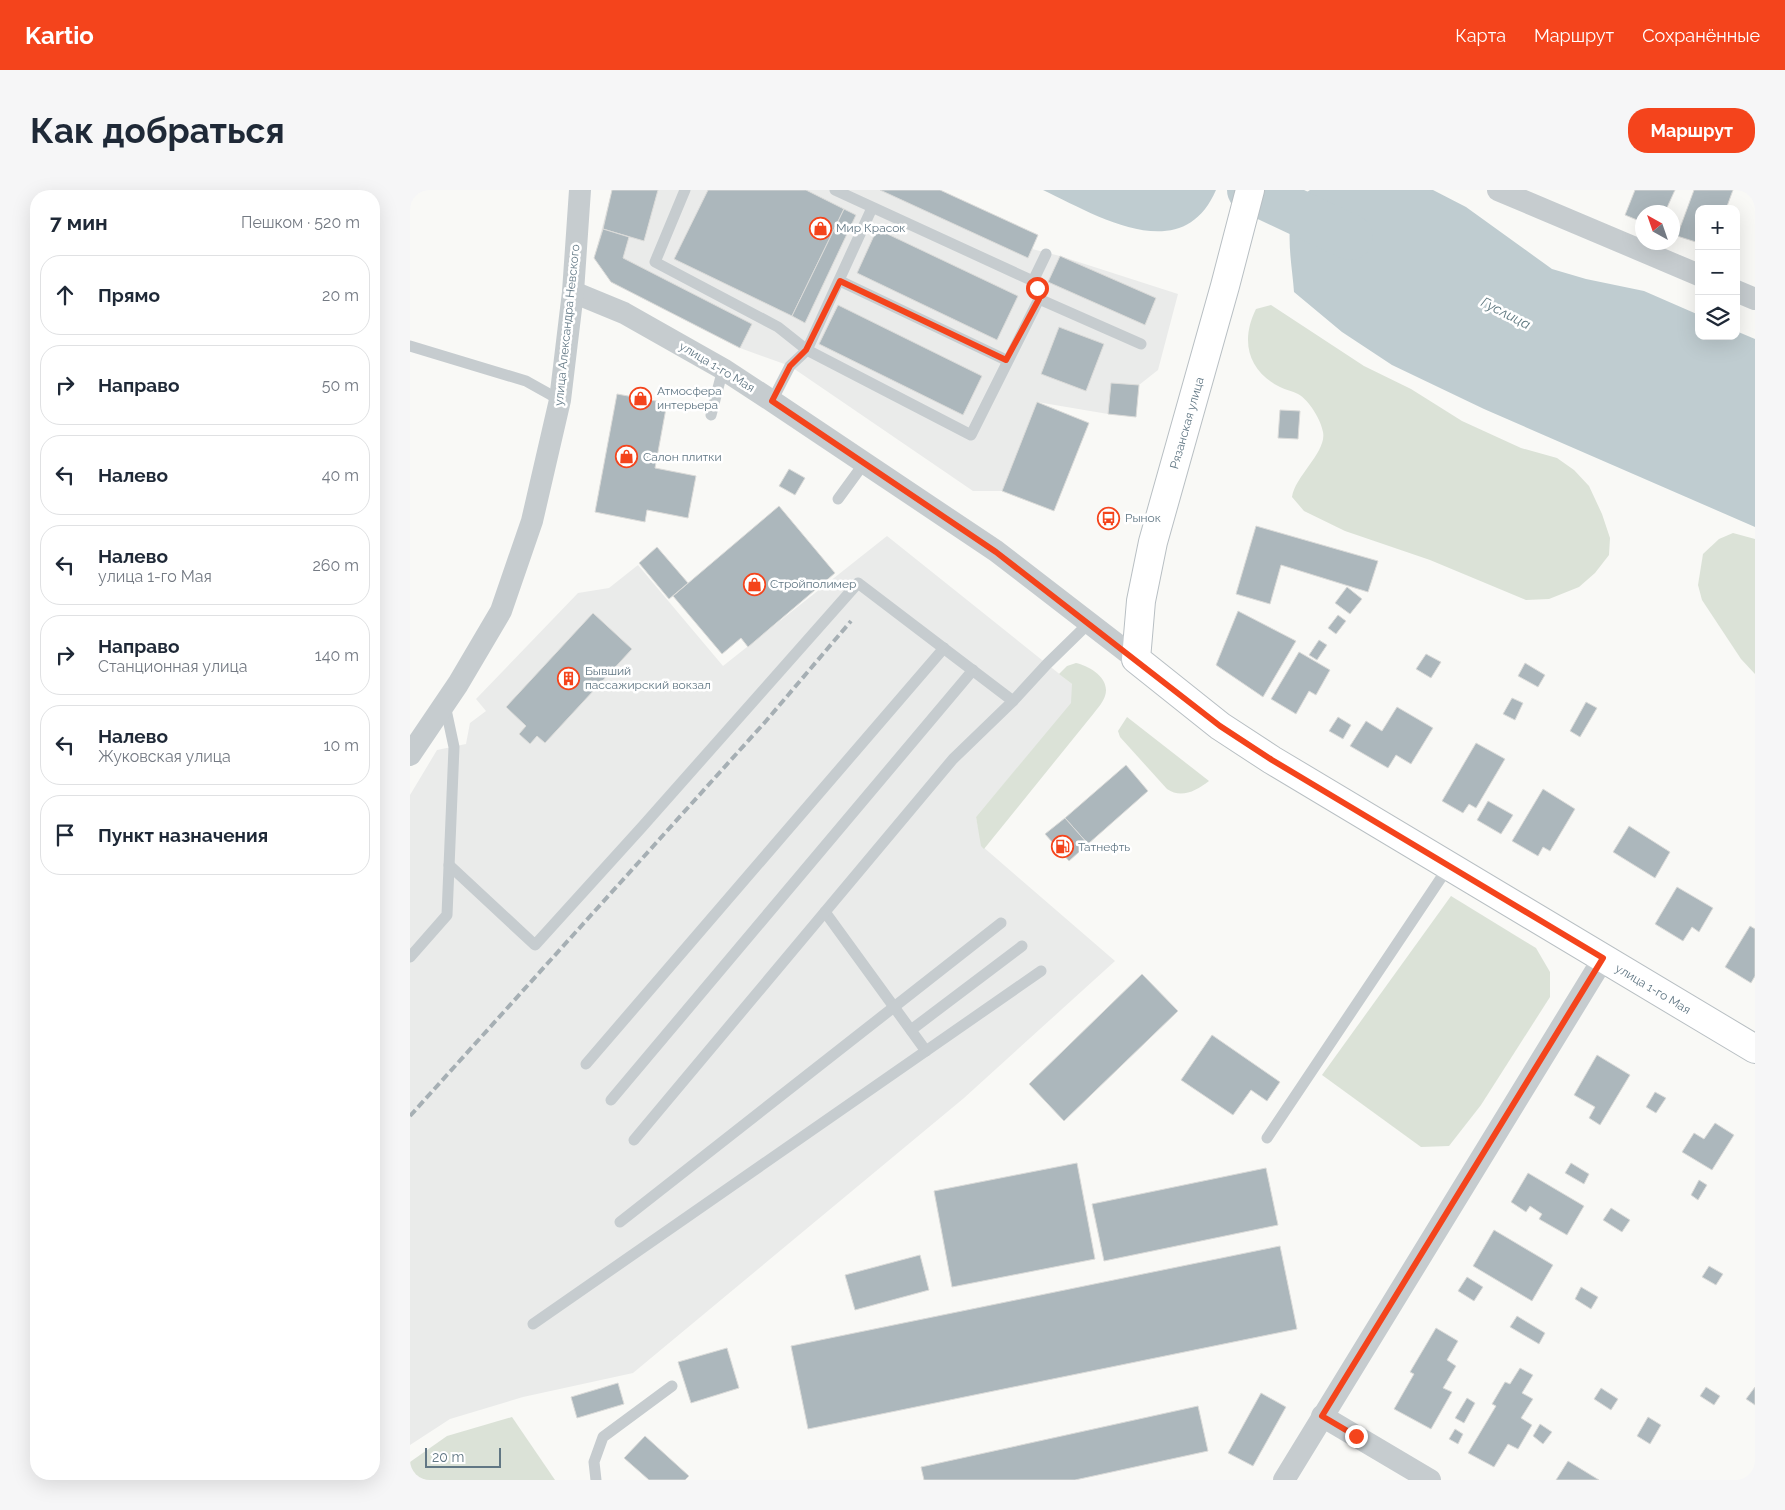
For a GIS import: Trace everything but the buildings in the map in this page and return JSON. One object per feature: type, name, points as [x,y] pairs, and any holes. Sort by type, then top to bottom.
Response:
[{"type":"main road","name":"Рязанская улица","points":[[1136,659],[1141,601],[1153,542],[1250,190]]},
{"type":"main road","name":"улица 1-го Мая","points":[[1136,659],[1220,726],[1272,760],[1755,1049]]},
{"type":"street","name":"улица Александра Невского","points":[[410,755],[483,644],[502,611],[532,521],[560,400],[572,292],[580,190]]},
{"type":"street","points":[[1498,190],[1695,273]]},
{"type":"street","name":"улица 1-го Мая","points":[[572,292],[624,314],[723,370],[772,401],[996,552],[1136,659]]},
{"type":"street","points":[[1740,293],[1755,299]]},
{"type":"street","points":[[1284,1480],[1603,958]]},
{"type":"street","points":[[1322,1416],[1430,1480]]},
{"type":"lane","points":[[686,190],[655,262],[778,326],[806,350],[971,434],[1006,360],[1039,299],[1037,288],[1033,281],[835,190]]},
{"type":"lane","points":[[772,401],[790,366],[806,350],[840,281],[872,208]]},
{"type":"lane","points":[[1033,281],[1046,254]]},
{"type":"lane","points":[[840,281],[1006,360]]},
{"type":"lane","points":[[1039,299],[1141,344]]},
{"type":"lane","points":[[410,346],[526,381],[560,400]]},
{"type":"lane","points":[[711,415],[723,370]]},
{"type":"lane","points":[[838,499],[865,462]]},
{"type":"lane","points":[[449,865],[535,944],[642,827],[858,583],[1014,701]]},
{"type":"lane","points":[[634,1140],[954,759],[1014,701],[1047,664],[1089,623]]},
{"type":"lane","points":[[586,1064],[944,648]]},
{"type":"lane","points":[[611,1100],[973,670]]},
{"type":"lane","points":[[410,957],[447,915],[454,747],[445,703]]},
{"type":"lane","points":[[1267,1138],[1449,866]]},
{"type":"lane","points":[[825,912],[926,1051]]},
{"type":"lane","points":[[620,1222],[1001,923]]},
{"type":"lane","points":[[910,1030],[1022,946]]},
{"type":"lane","points":[[533,1324],[1041,971]]},
{"type":"lane","points":[[596,1480],[594,1462],[603,1437],[672,1386]]},
{"type":"shaded area","points":[[612,190],[940,190],[1032,249],[1060,256],[1178,294],[1158,370],[1139,385],[1111,383],[1108,414],[1037,402],[1002,491],[973,491],[790,366],[740,348],[611,282],[594,258]]},
{"type":"shaded area","points":[[1271,305],[1364,366],[1411,389],[1462,421],[1521,448],[1557,458],[1574,470],[1589,486],[1602,514],[1610,538],[1609,555],[1595,573],[1579,587],[1549,599],[1526,600],[1430,560],[1345,531],[1304,511],[1292,497],[1294,489],[1320,448],[1323,432],[1317,416],[1302,397],[1269,380],[1254,364],[1248,344],[1248,332],[1251,321],[1256,309]]},
{"type":"shaded area","points":[[1733,533],[1755,539],[1755,674],[1741,659],[1702,600],[1698,585],[1703,554],[1719,539]]},
{"type":"shaded area","points":[[887,536],[1072,684],[1072,703],[976,817],[982,846],[1115,961],[964,1098],[633,1373],[523,1397],[450,1419],[410,1445],[410,795],[437,750],[466,744],[470,723],[486,711],[476,699],[578,593],[609,588],[638,565],[723,666]]},
{"type":"shaded area","points":[[1076,663],[1087,667],[1102,678],[1106,690],[1105,696],[1096,711],[984,849],[981,846],[976,817],[1071,703],[1072,684],[1059,674],[1067,666]]},
{"type":"shaded area","points":[[1127,717],[1209,781],[1199,788],[1183,794],[1167,789],[1120,737],[1118,731]]},
{"type":"shaded area","points":[[1451,896],[1536,948],[1550,972],[1550,997],[1481,1105],[1449,1146],[1421,1147],[1322,1075]]},
{"type":"shaded area","points":[[512,1417],[555,1480],[410,1480],[410,1462],[447,1436]]},
{"type":"water","points":[[1043,190],[1216,190],[1201,214],[1182,227],[1160,231],[1137,229],[1112,222]]},
{"type":"water","points":[[1310,190],[1433,190],[1466,207],[1552,269],[1586,279],[1644,291],[1695,313],[1695,340],[1740,340],[1740,333],[1755,339],[1755,527],[1484,409],[1392,365],[1342,332],[1294,292],[1290,236],[1294,210],[1300,199]]},
{"type":"waterway","name":"Гуслица","points":[[1250,190],[1350,237]]},
{"type":"railway","points":[[410,1116],[766,721],[851,621]]},
{"type":"place","name":"Мир Красок","points":[[820,228]]},
{"type":"place","name":"Атмосфера интерьера","points":[[641,398]]},
{"type":"place","name":"Салон плитки","points":[[627,457]]},
{"type":"place","name":"Рынок","points":[[1109,518]]},
{"type":"place","name":"Стройполимер","points":[[754,584]]},
{"type":"place","name":"Бывший пассажирский вокзал","points":[[569,678]]},
{"type":"place","name":"Татнефть","points":[[1062,847]]},
{"type":"route","points":[[1037,288],[1039,299],[1006,360],[840,281],[806,350],[790,366],[772,401],[996,552],[1220,726],[1272,760],[1603,958],[1322,1416],[1356,1436]]}]
